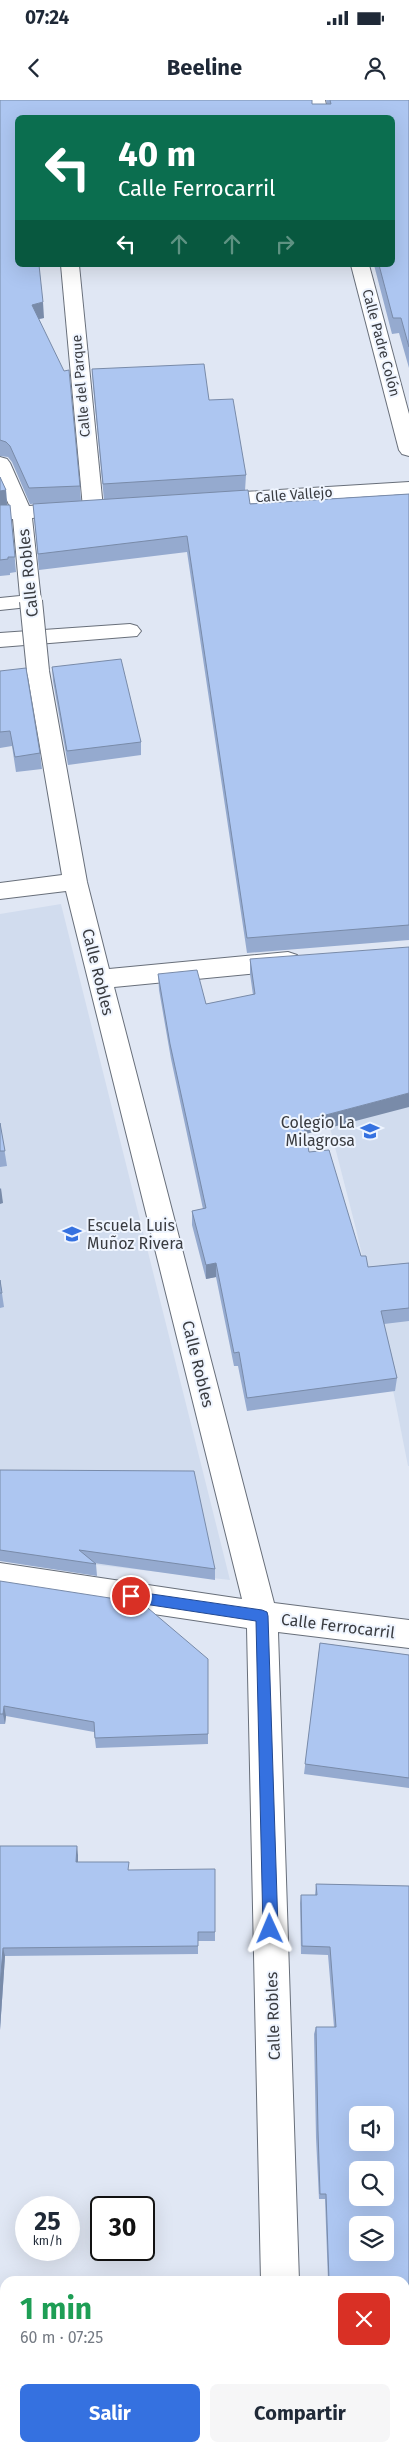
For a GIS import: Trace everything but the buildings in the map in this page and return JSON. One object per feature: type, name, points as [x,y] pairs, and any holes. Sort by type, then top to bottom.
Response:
[{"type":"street","points":[[317,100],[320,115]]},
{"type":"street","name":"Calle del Parque","points":[[70,267],[93,508]]},
{"type":"street","name":"Calle Padre Colón","points":[[361,267],[409,450]]},
{"type":"street","name":"Calle Robles","points":[[0,463],[22,513],[38,671],[75,882],[262,1616],[280,2276]]},
{"type":"street","name":"Calle Vallejo","points":[[192,502],[409,488]]},
{"type":"street","points":[[0,514],[113,506]]},
{"type":"street","points":[[0,604],[31,601]]},
{"type":"street","points":[[0,640],[130,631]]},
{"type":"street","points":[[0,891],[75,882]]},
{"type":"street","points":[[99,979],[311,959]]},
{"type":"street","name":"Calle Ferrocarril","points":[[0,1577],[262,1616],[409,1634]]},
{"type":"shaded area","name":"Escuela Luis Muñoz Rivera","points":[[61,904],[230,1580],[0,1554],[0,914]]},
{"type":"shaded area","name":"Colegio La Milagrosa","points":[[409,962],[408,1466],[394,1395],[356,1229],[306,1034]]},
{"type":"place","name":"Colegio La Milagrosa","points":[[370,1131]]},
{"type":"place","name":"Escuela Luis Muñoz Rivera","points":[[72,1234]]},
{"type":"route","points":[[131,1596],[262,1616],[270,1929]]}]
